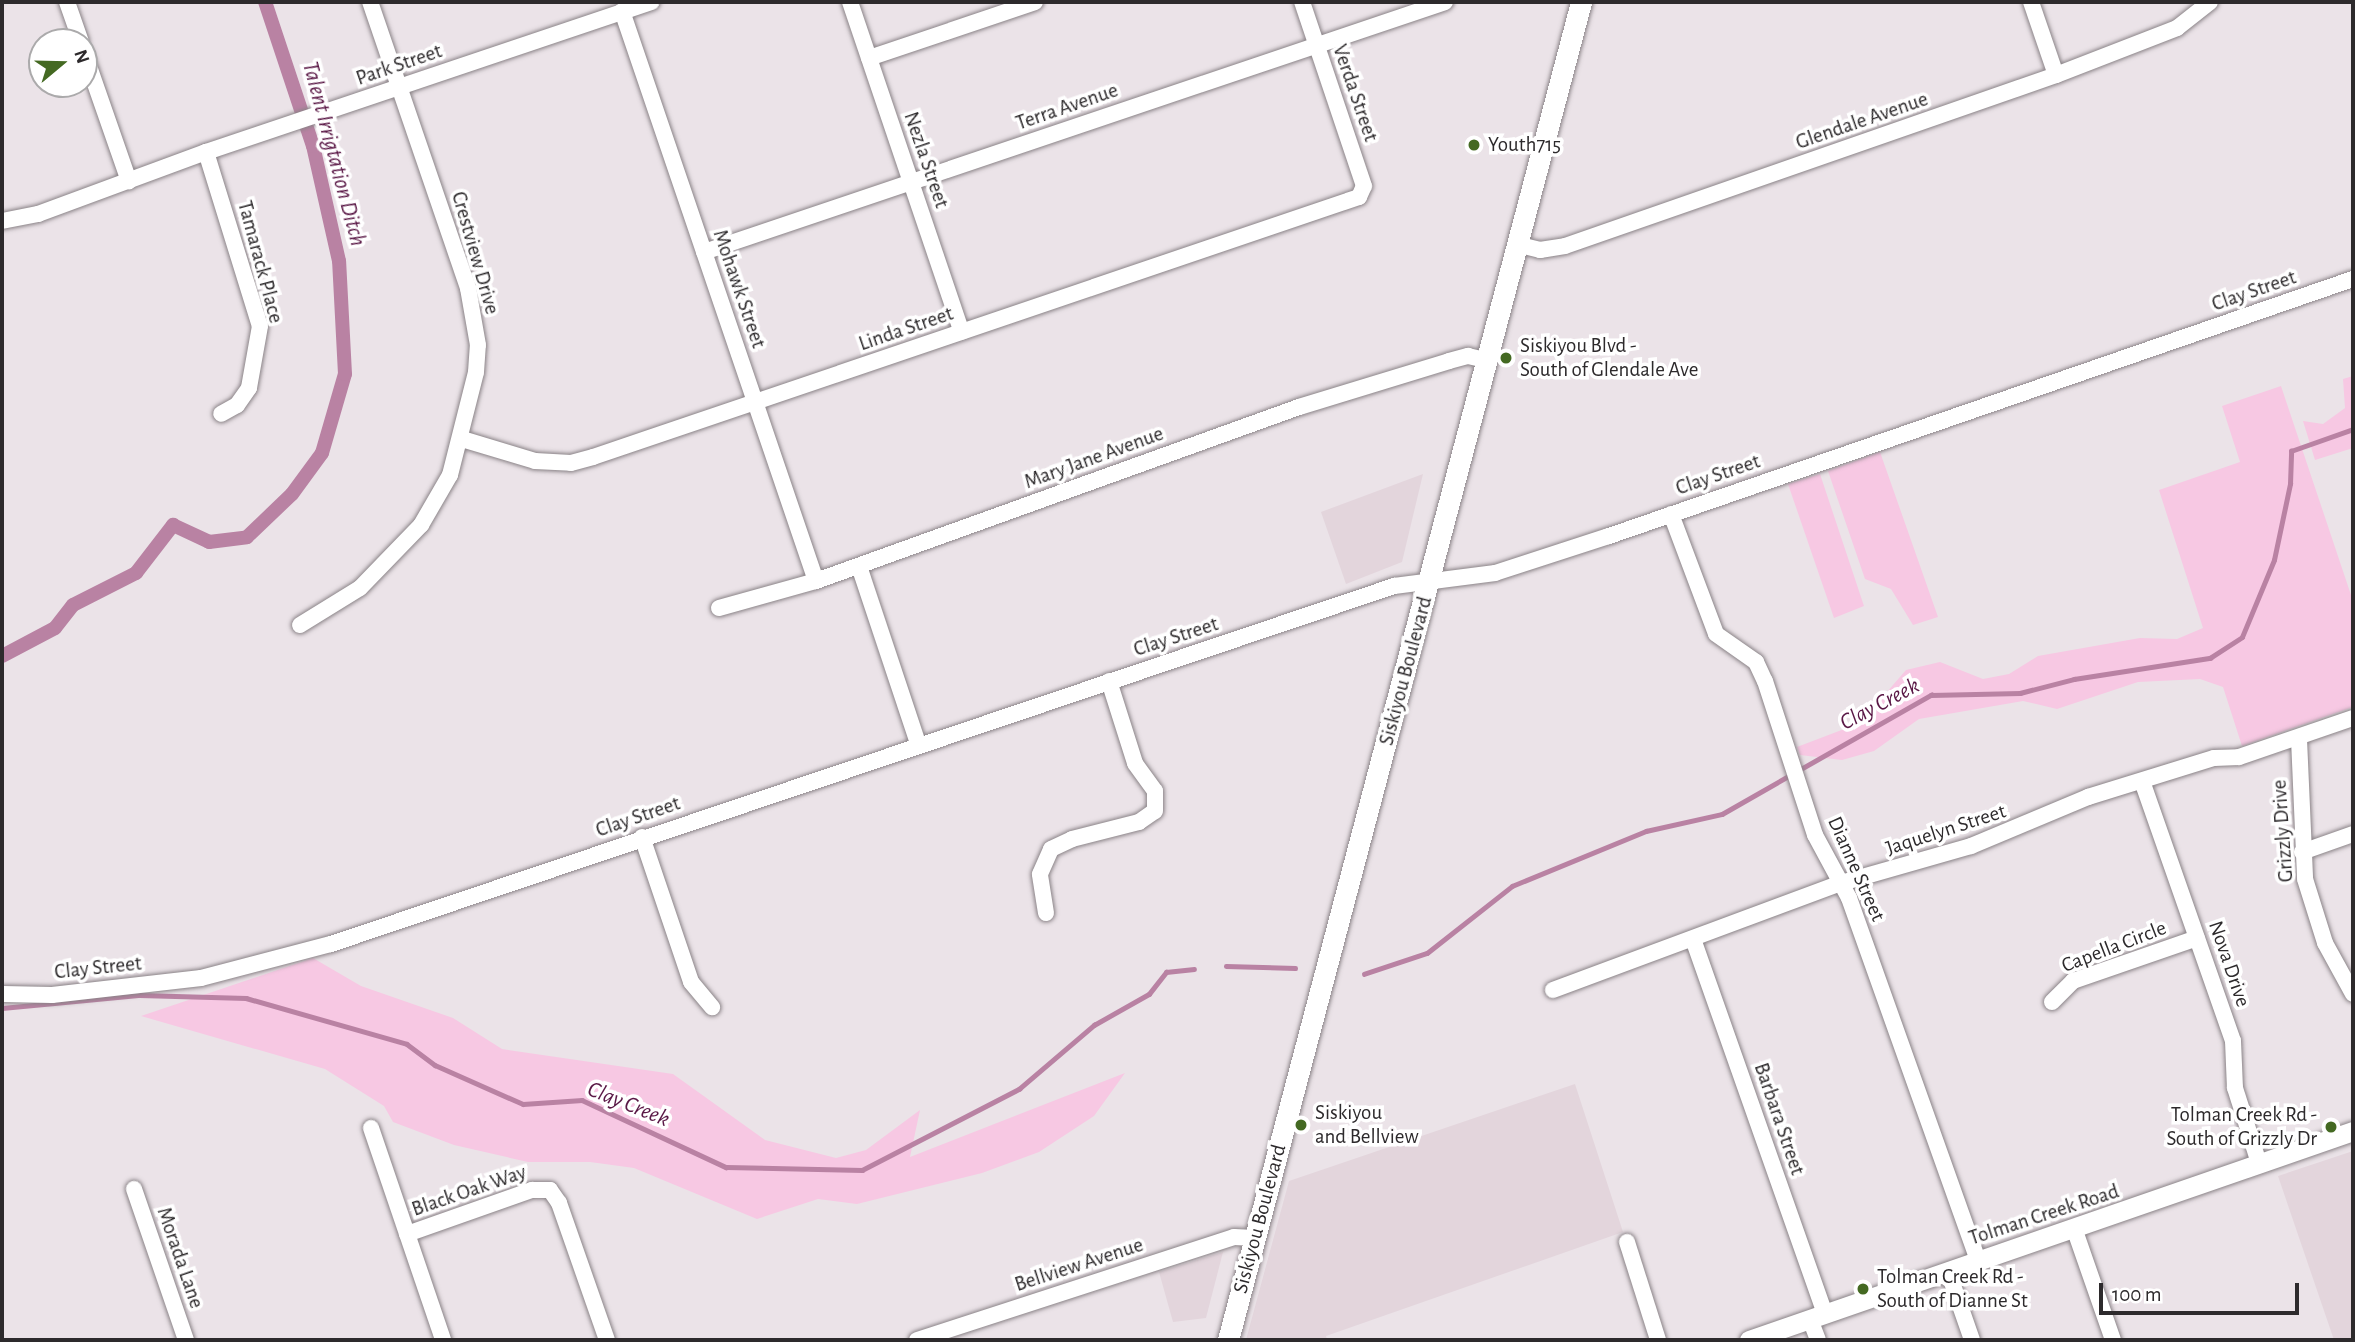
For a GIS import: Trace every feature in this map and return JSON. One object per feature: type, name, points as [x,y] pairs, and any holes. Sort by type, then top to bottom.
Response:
[{"type":"main road","name":"Siskiyou Boulevard","points":[[1228,1340],[1581,2]]},
{"type":"street","points":[[66,2],[75,28]]},
{"type":"street","name":"Crestview Drive","points":[[300,625],[360,588],[406,544],[441,493],[462,439],[476,372],[474,311],[370,2]]},
{"type":"street","name":"Park Street","points":[[2,221],[38,214],[206,152],[650,2]]},
{"type":"street","name":"Nezla Street","points":[[850,2],[962,332]]},
{"type":"street","points":[[869,58],[1035,2]]},
{"type":"street","name":"Verda Street","points":[[1302,2],[1364,186],[1359,197]]},
{"type":"street","name":"Terra Avenue","points":[[704,252],[1445,2]]},
{"type":"street","points":[[2031,2],[2056,75]]},
{"type":"street","name":"Glendale Avenue","points":[[1516,244],[1540,250],[1565,246],[2056,75],[2168,33],[2210,2]]},
{"type":"street","name":"Mohawk Street","points":[[622,11],[816,581]]},
{"type":"street","points":[[98,92],[129,181]]},
{"type":"street","name":"Tamarack Place","points":[[206,152],[260,326],[249,388],[237,405],[221,414]]},
{"type":"street","name":"Linda Street","points":[[462,439],[526,460],[571,463],[1359,197]]},
{"type":"street","name":"Clay Street","points":[[4,995],[52,995],[201,978],[331,944],[918,743],[1394,586],[1495,573],[2353,279]]},
{"type":"street","name":"Mary Jane Avenue","points":[[719,608],[816,581],[1298,407],[1468,356],[1486,360]]},
{"type":"street","name":"Dianne Street","points":[[1671,514],[1716,634],[1756,662],[1765,681],[1815,835],[1840,883],[1978,1261]]},
{"type":"street","points":[[859,566],[918,743]]},
{"type":"street","points":[[1046,913],[1040,874],[1051,849],[1072,839],[1139,822],[1154,811],[1155,791],[1135,763],[1109,681]]},
{"type":"street","name":"Jaquelyn Street","points":[[1553,990],[1840,883],[1971,846],[2088,797],[2214,758],[2239,757],[2353,718]]},
{"type":"street","name":"Grizzly Drive","points":[[2299,738],[2302,852],[2316,918],[2353,994]]},
{"type":"street","name":"Nova Drive","points":[[2142,781],[2234,1041],[2235,1088],[2259,1163]]},
{"type":"street","points":[[2302,852],[2353,834]]},
{"type":"street","points":[[642,837],[691,982],[712,1007]]},
{"type":"street","name":"Capella Circle","points":[[2052,1003],[2073,981],[2197,937]]},
{"type":"street","name":"Barbara Street","points":[[1693,939],[1818,1316],[1818,1340]]},
{"type":"street","points":[[371,1128],[443,1340]]},
{"type":"street","name":"Tolman Creek Road","points":[[1749,1340],[2353,1131]]},
{"type":"street","name":"Morada Lane","points":[[134,1189],[186,1340]]},
{"type":"street","name":"Black Oak Way","points":[[407,1234],[532,1190],[550,1189],[559,1203],[607,1340]]},
{"type":"street","points":[[2074,1228],[2113,1340]]},
{"type":"street","name":"Bellview Avenue","points":[[917,1340],[1234,1237],[1255,1238]]},
{"type":"street","points":[[1627,1242],[1658,1340]]},
{"type":"street","points":[[1948,1271],[1972,1340]]},
{"type":"shaded area","points":[[2353,376],[2353,448],[2315,460],[2303,421],[2323,424],[2345,408],[2343,379]]},
{"type":"shaded area","points":[[2281,386],[2353,601],[2353,707],[2242,746],[2223,687],[2200,679],[2138,682],[2057,709],[2023,701],[1919,719],[1874,751],[1842,760],[1800,755],[1797,747],[1860,723],[1906,670],[1940,662],[1983,679],[2009,674],[2038,656],[2140,638],[2177,639],[2203,628],[2159,490],[2240,462],[2222,406]]},
{"type":"shaded area","points":[[1880,452],[1938,617],[1913,625],[1891,589],[1865,579],[1828,471]]},
{"type":"shaded area","points":[[1423,474],[1402,562],[1346,584],[1321,512]]},
{"type":"shaded area","points":[[1820,474],[1864,606],[1834,618],[1788,484]]},
{"type":"shaded area","points":[[313,958],[361,986],[453,1018],[502,1049],[673,1074],[765,1140],[836,1158],[866,1150],[920,1110],[910,1157],[1125,1073],[1094,1116],[1039,1152],[982,1173],[857,1204],[818,1199],[757,1219],[634,1168],[590,1162],[528,1162],[454,1145],[393,1122],[384,1106],[325,1069],[141,1016]]},
{"type":"shaded area","points":[[1575,1084],[1623,1232],[1326,1336],[1327,1340],[1246,1340],[1289,1181]]},
{"type":"shaded area","points":[[2353,1151],[2353,1340],[2334,1340],[2278,1176]]},
{"type":"shaded area","points":[[1223,1252],[1206,1318],[1173,1322],[1159,1272]]},
{"type":"waterway","name":"Talent Irrigtation Ditch","points":[[2,656],[55,628],[73,605],[136,573],[173,525],[209,542],[247,537],[292,494],[322,453],[345,374],[339,261],[313,146],[265,2]]},
{"type":"waterway","name":"Clay Creek","points":[[1364,974],[1427,953],[1512,886],[1646,831],[1722,814],[1931,695],[2020,693],[2074,679],[2210,658],[2242,637],[2274,560],[2290,484],[2291,451],[2353,429]]},
{"type":"waterway","name":"Clay Creek","points":[[1226,966],[1295,968]]},
{"type":"waterway","name":"Clay Creek","points":[[2,1008],[140,995],[246,998],[407,1044],[435,1065],[523,1104],[582,1100],[726,1167],[862,1170],[1019,1089],[1094,1025],[1149,994],[1166,972],[1194,969]]},
{"type":"place","name":"Youth715","points":[[1474,145]]},
{"type":"place","name":"Siskiyou Blvd - South of Glendale Ave","points":[[1506,358]]},
{"type":"place","name":"Siskiyou and Bellview","points":[[1301,1125]]},
{"type":"place","name":"Tolman Creek Rd - South of Grizzly Dr","points":[[2331,1127]]},
{"type":"place","name":"Tolman Creek Rd - South of Dianne St","points":[[1863,1289]]}]
